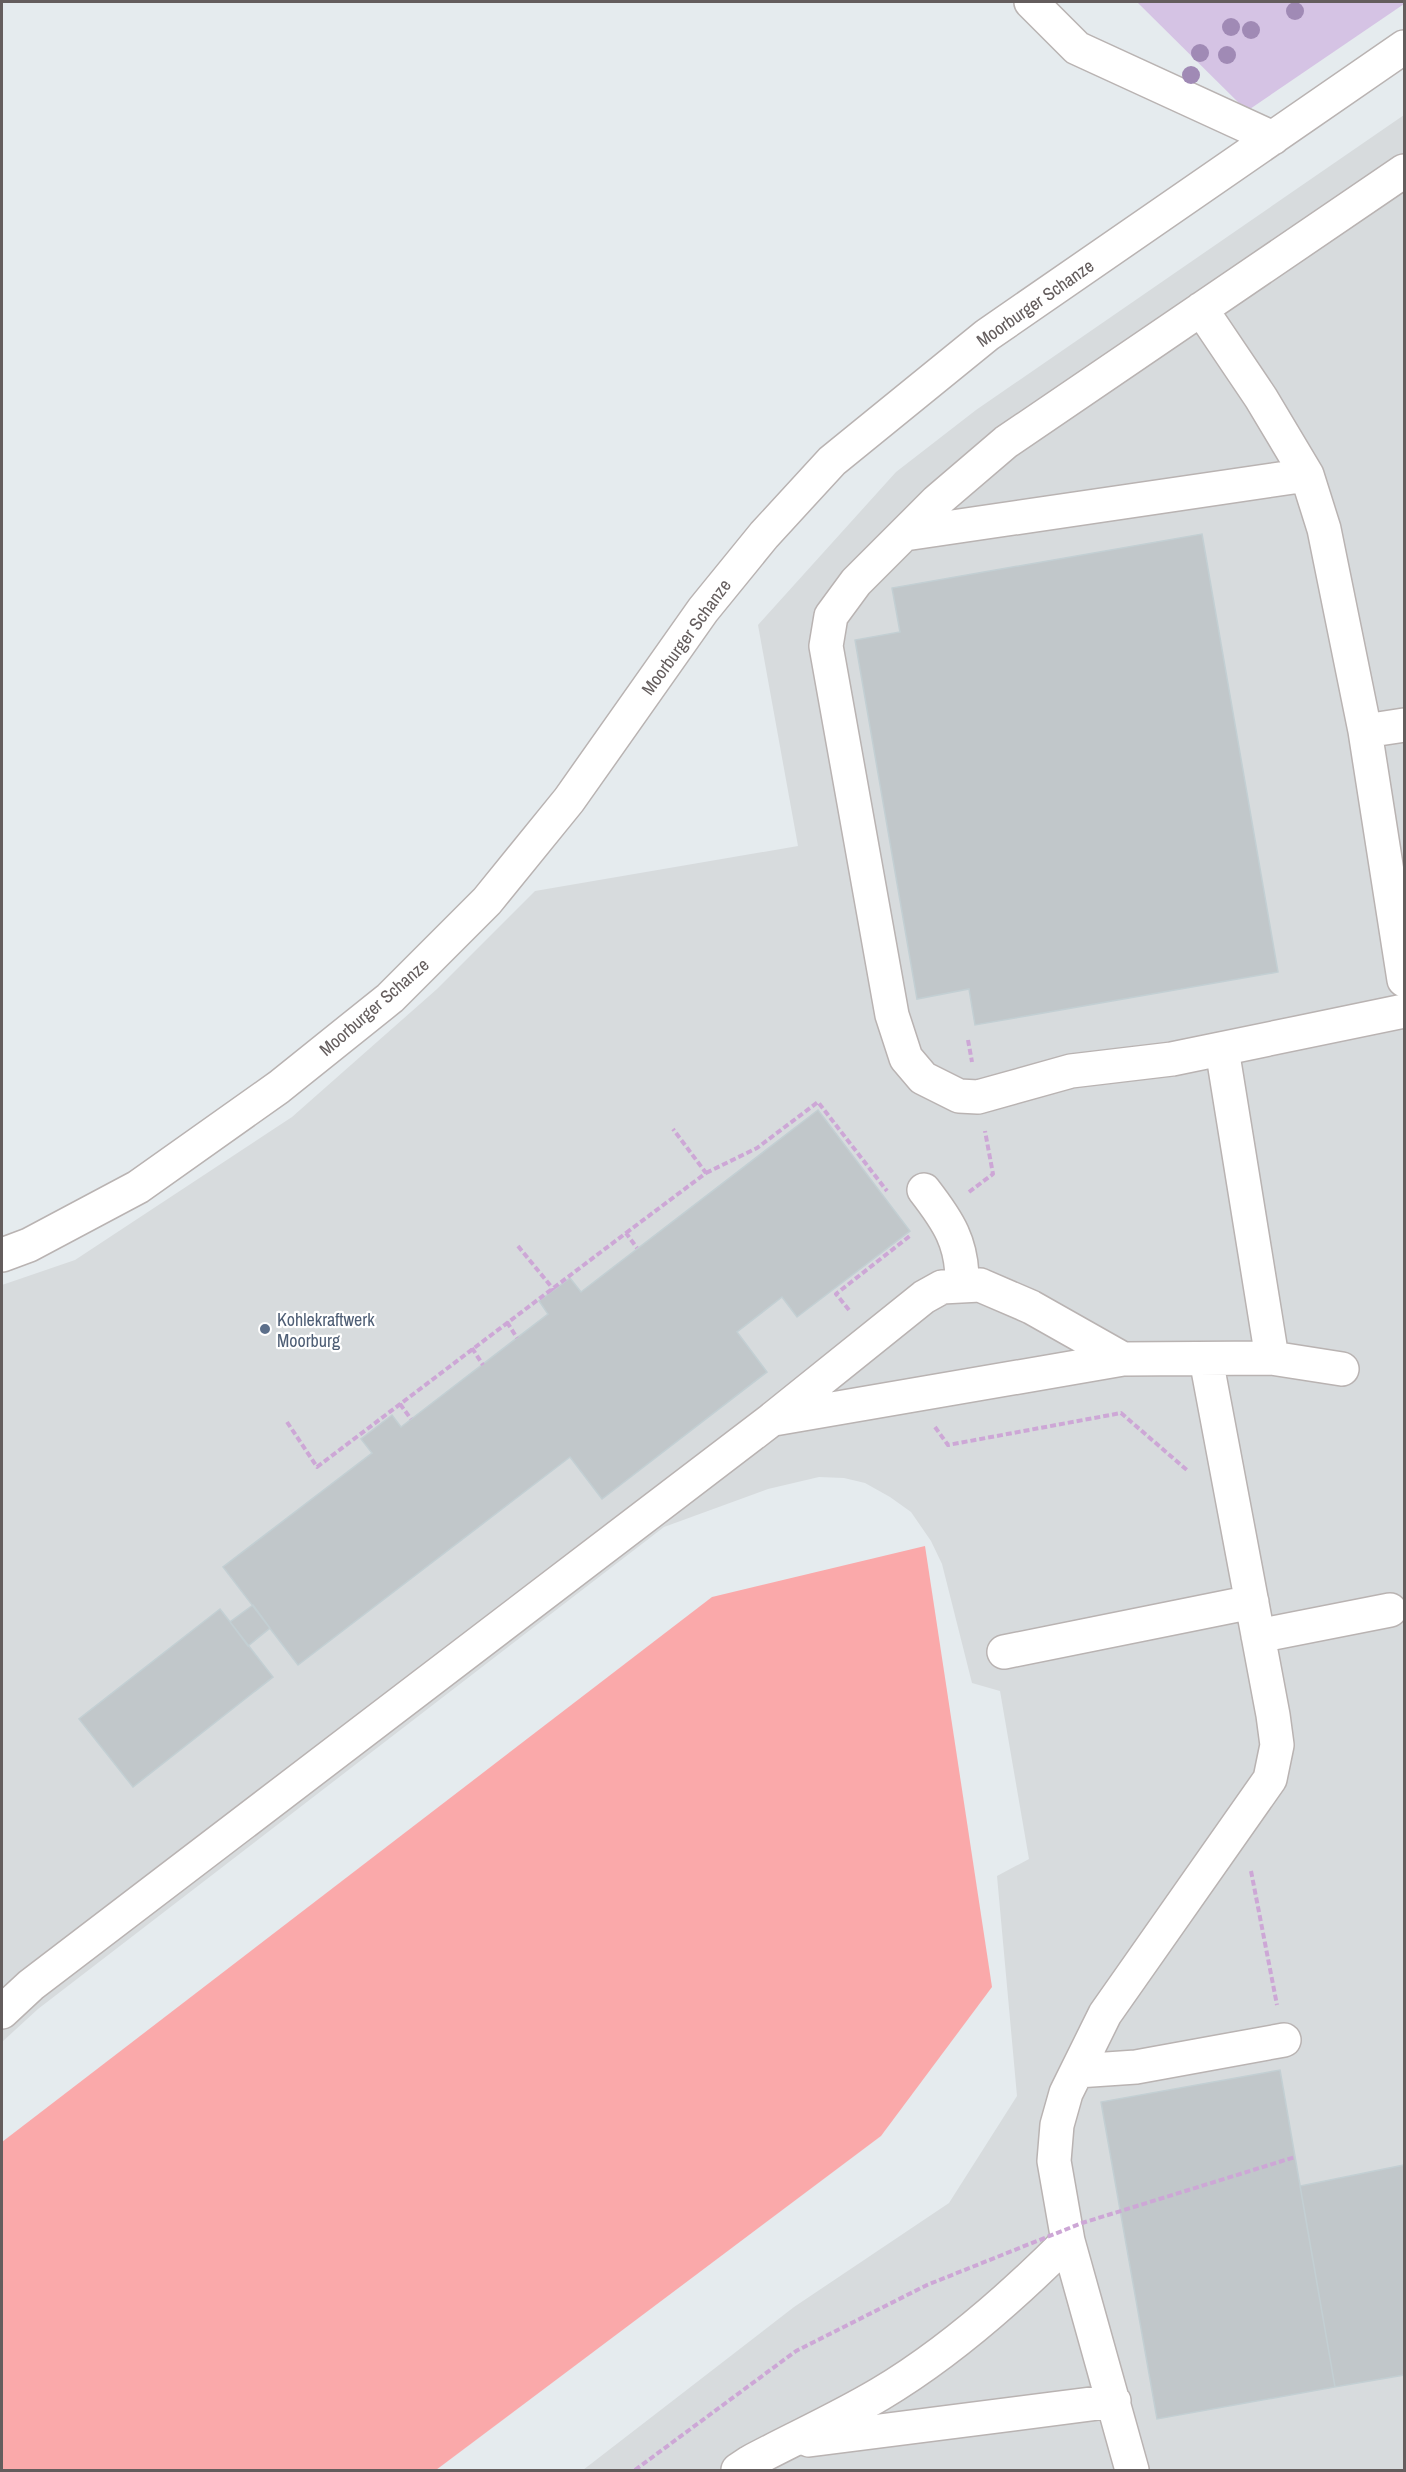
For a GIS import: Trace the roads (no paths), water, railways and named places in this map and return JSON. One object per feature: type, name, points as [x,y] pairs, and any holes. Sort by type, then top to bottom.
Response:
[{"type":"street","points":[[1031,2],[1077,48],[1273,138]]},
{"type":"street","name":"Moorburger Schanze","points":[[2,1255],[29,1245],[138,1187],[279,1087],[390,998],[487,901],[569,800],[703,610],[765,534],[832,461],[901,402],[987,335],[1404,47]]},
{"type":"street","points":[[1404,171],[1006,442],[937,501],[856,582],[831,616],[826,646],[892,1015],[906,1058],[922,1078],[959,1096],[978,1097],[1071,1071],[1172,1059],[1404,1011]]},
{"type":"street","points":[[1201,309],[1261,398],[1307,475],[1324,529],[1365,731],[1404,980]]},
{"type":"street","points":[[905,534],[1307,475]]},
{"type":"street","points":[[1365,731],[1404,724]]},
{"type":"street","points":[[1222,1049],[1272,1358]]},
{"type":"street","points":[[920,1201],[961,1252],[962,1284]]},
{"type":"street","points":[[2,2012],[41,1978],[771,1420],[924,1297],[942,1287],[962,1284],[980,1285],[1031,1307],[1123,1359]]},
{"type":"street","points":[[771,1420],[1123,1359],[1272,1358],[1342,1369]]},
{"type":"street","points":[[1132,2470],[1068,2241],[1054,2161],[1057,2125],[1066,2093],[1105,2014],[1270,1779],[1277,1745],[1206,1359]]},
{"type":"street","points":[[1004,1652],[1252,1602]]},
{"type":"street","points":[[1258,1636],[1390,1610]]},
{"type":"street","points":[[1077,2071],[1136,2067],[1284,2040]]},
{"type":"street","points":[[738,2470],[881,2394],[1017,2292],[1068,2241]]},
{"type":"street","points":[[785,2444],[1114,2401]]},
{"type":"place","name":"Kohlekraftwerk Moorburg","points":[[265,1329]]}]
